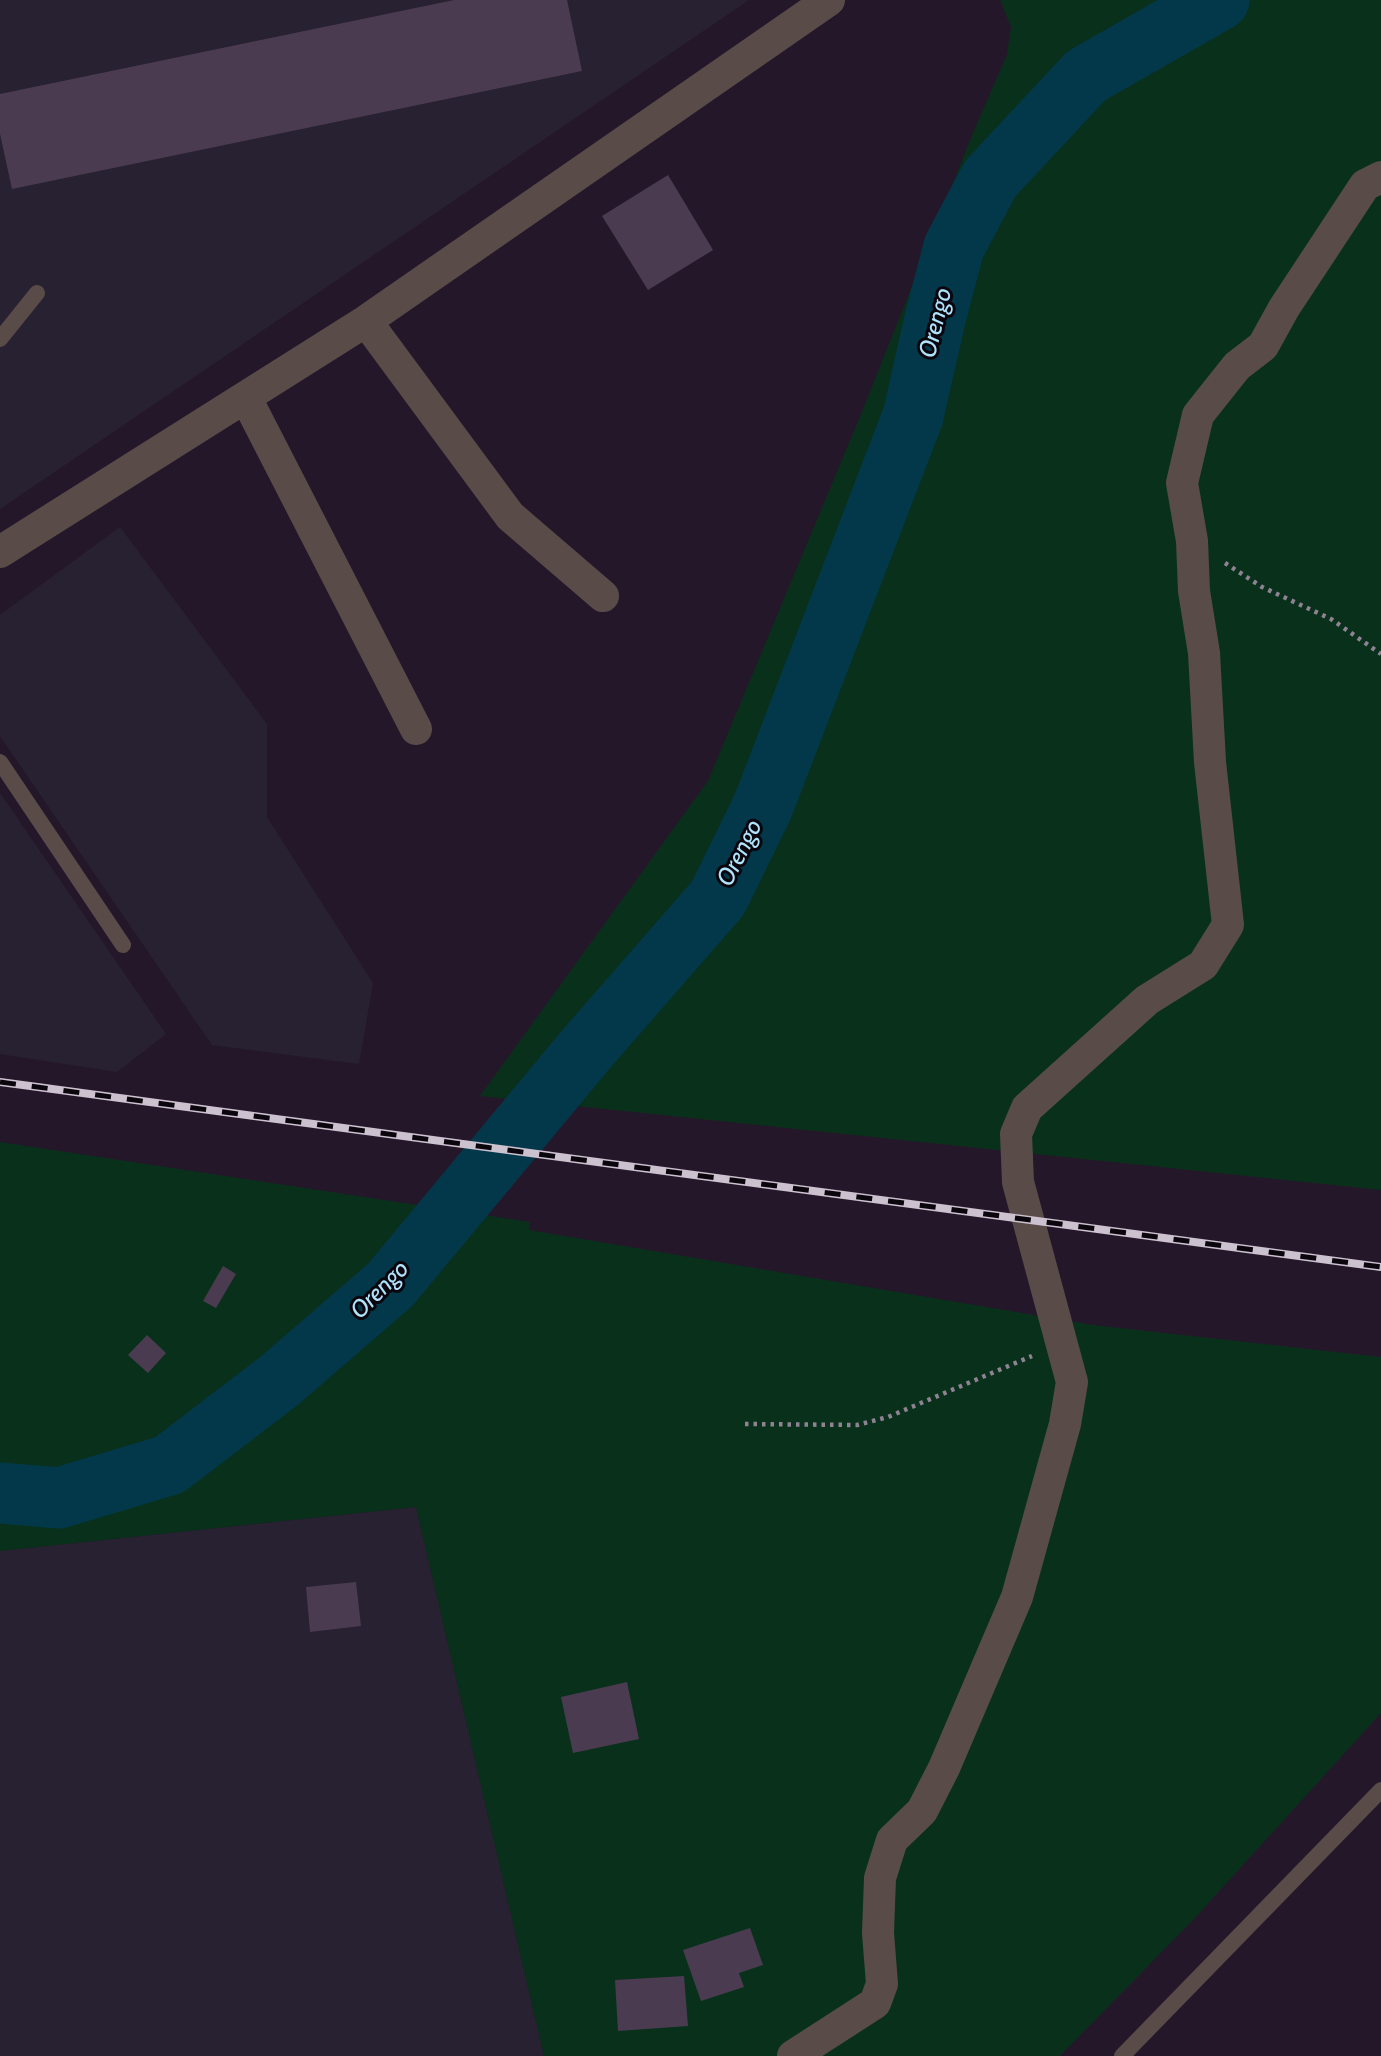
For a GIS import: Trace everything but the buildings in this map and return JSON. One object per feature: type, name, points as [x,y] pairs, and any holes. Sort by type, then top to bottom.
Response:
[{"type":"street","points":[[0,552],[366,321],[829,0]]},
{"type":"street","points":[[793,2056],[875,2003],[882,1984],[878,1933],[880,1878],[892,1840],[922,1811],[944,1768],[1017,1597],[1046,1499],[1067,1413],[1072,1382],[1018,1182],[1016,1134],[1027,1108],[1147,1000],[1203,965],[1228,925],[1210,762],[1204,653],[1194,591],[1192,541],[1182,483],[1198,415],[1237,366],[1263,346],[1283,308],[1365,185],[1381,177]]},
{"type":"street","points":[[366,321],[510,516],[603,596]]},
{"type":"street","points":[[246,398],[416,729]]},
{"type":"lane","points":[[0,339],[37,293]]},
{"type":"lane","points":[[0,762],[123,945]]},
{"type":"lane","points":[[1122,2056],[1381,1790]]},
{"type":"path","points":[[1192,541],[1262,587],[1331,619],[1381,654]]},
{"type":"path","points":[[746,1424],[857,1425],[887,1417],[1062,1345]]},
{"type":"shaded area","points":[[0,0],[749,0],[0,509]]},
{"type":"shaded area","points":[[120,527],[267,724],[267,817],[373,983],[359,1064],[212,1045],[0,736],[0,615]]},
{"type":"shaded area","points":[[0,793],[166,1034],[117,1072],[0,1054]]},
{"type":"shaded area","points":[[416,1507],[544,2056],[0,2056],[0,1551]]},
{"type":"green space","points":[[1000,0],[1381,0],[1381,1190],[480,1096],[708,781],[1007,55],[1011,27]]},
{"type":"green space","points":[[0,1142],[530,1222],[529,1230],[1093,1325],[1381,1357],[1381,1713],[1193,1920],[1060,2056],[544,2056],[416,1507],[0,1551]]},
{"type":"waterway","name":"Orengo","points":[[0,1493],[59,1498],[169,1465],[279,1381],[390,1285],[588,1047],[718,898],[763,806],[913,416],[954,247],[990,179],[1086,76],[1219,0]]},
{"type":"railway","points":[[0,1082],[1381,1267]]}]
